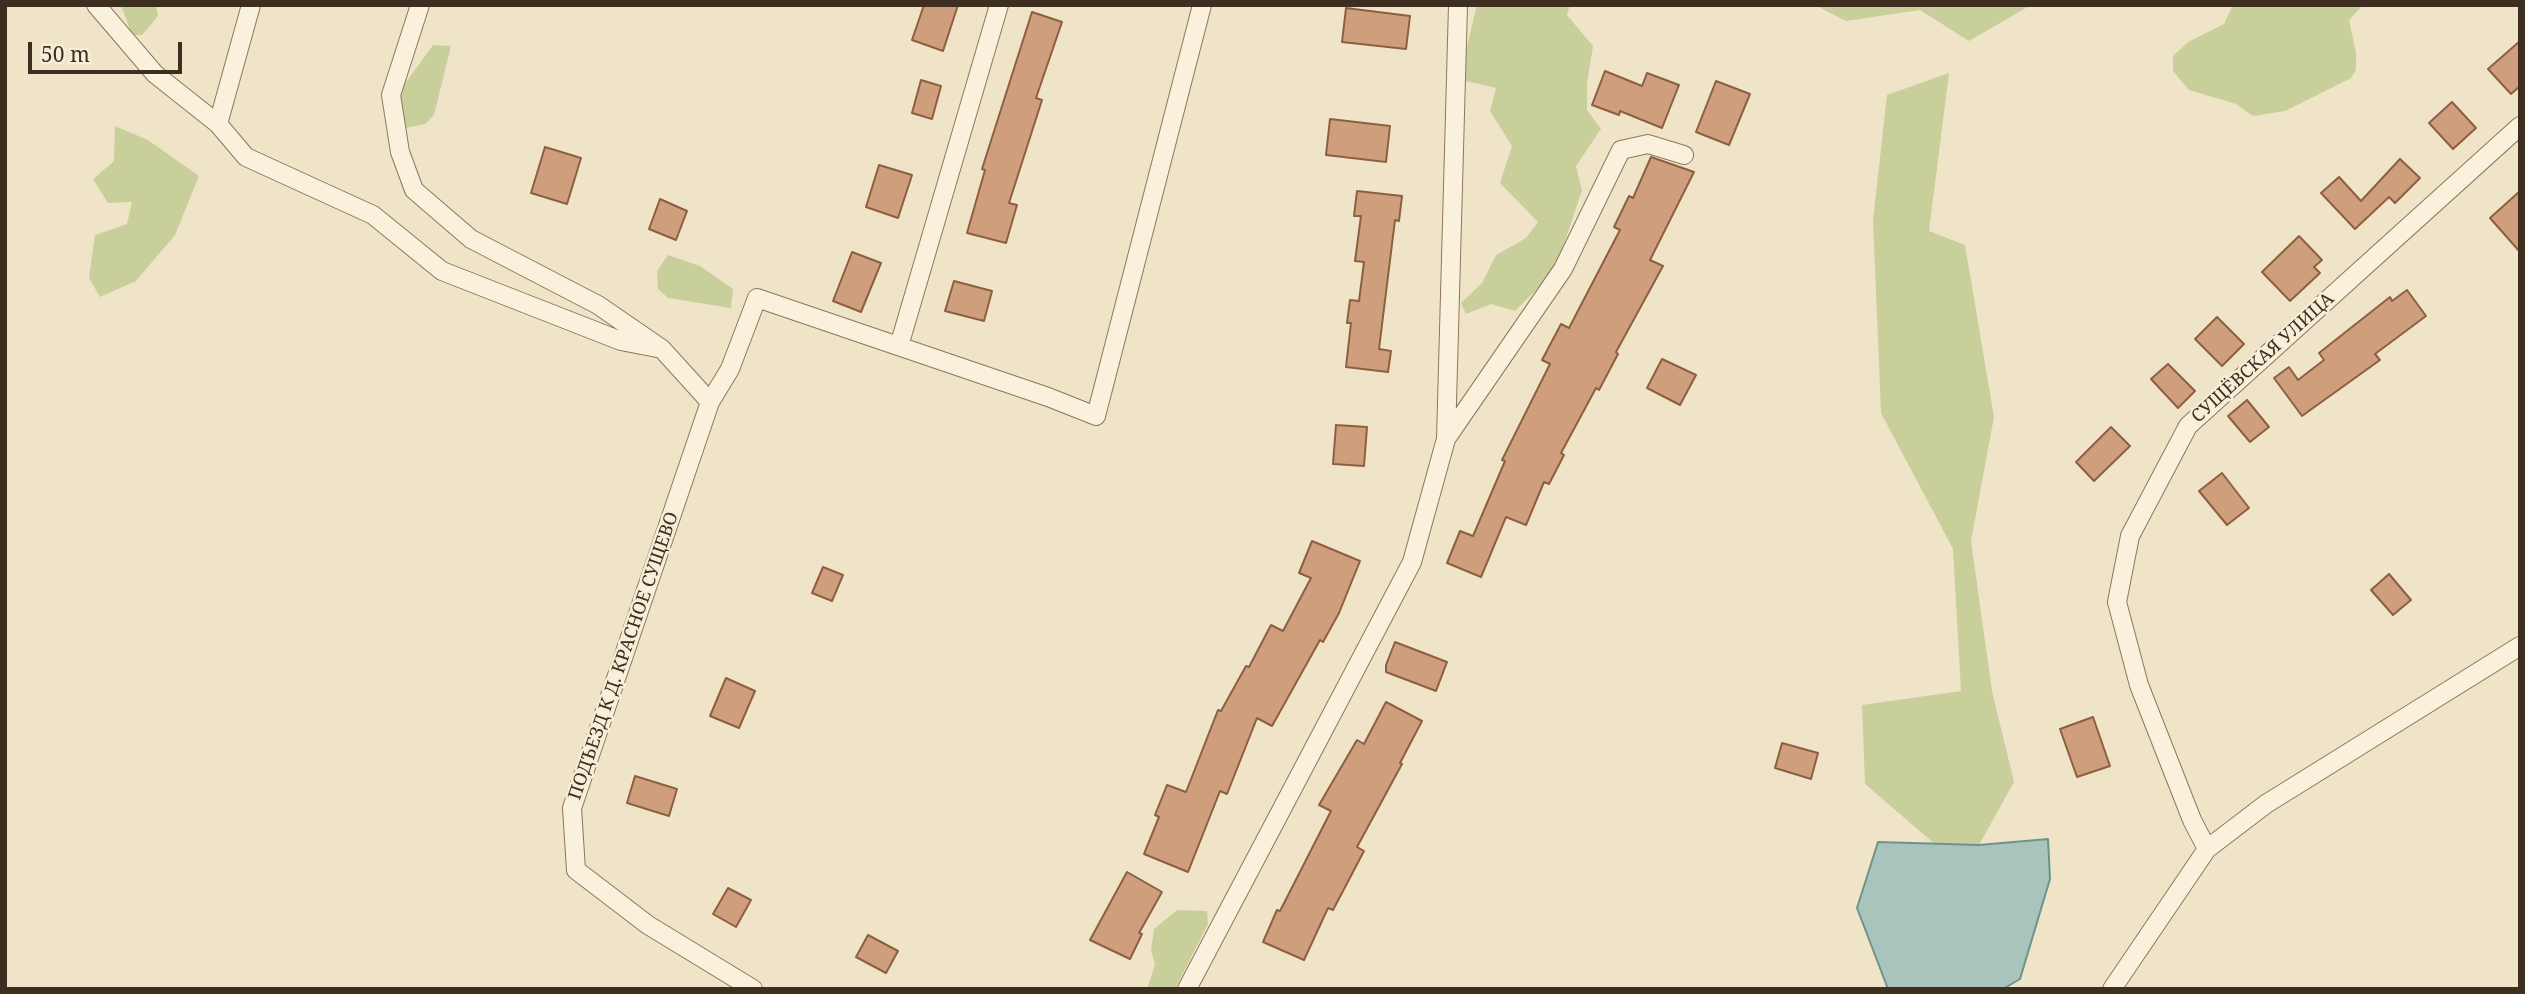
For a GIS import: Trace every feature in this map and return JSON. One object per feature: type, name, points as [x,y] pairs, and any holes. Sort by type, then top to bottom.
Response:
[{"type":"street","points":[[96,5],[155,74],[218,124],[246,157],[373,215],[442,271],[621,341],[662,349]]},
{"type":"street","points":[[218,124],[251,5]]},
{"type":"street","points":[[420,5],[391,95],[400,152],[414,190],[471,239],[598,305],[662,349],[710,402]]},
{"type":"street","points":[[999,5],[899,346],[1096,416],[1202,5]]},
{"type":"street","points":[[1187,989],[1412,562],[1446,439],[1458,5]]},
{"type":"street","name":"СУЩЁВСКАЯ УЛИЦА","points":[[2207,849],[2192,820],[2139,685],[2117,602],[2130,536],[2188,426],[2520,126]]},
{"type":"street","points":[[1446,439],[1563,269],[1621,150],[1648,144],[1684,156]]},
{"type":"street","name":"ПОДЪЕЗД К Д. КРАСНОЕ СУЩЕВО","points":[[753,989],[648,925],[576,870],[572,808],[710,402],[730,369],[757,298],[899,346]]},
{"type":"street","points":[[2112,989],[2207,849],[2266,804],[2520,646]]},
{"type":"green space","points":[[118,5],[156,5],[158,16],[142,35],[132,35],[122,8]]},
{"type":"green space","points":[[1477,5],[1570,5],[1567,15],[1593,46],[1587,84],[1587,110],[1601,129],[1576,166],[1582,190],[1560,256],[1544,282],[1515,311],[1491,304],[1466,314],[1461,303],[1482,283],[1496,255],[1526,238],[1538,222],[1500,183],[1512,146],[1490,111],[1496,88],[1466,81],[1462,67]]},
{"type":"green space","points":[[1815,5],[2031,5],[1969,41],[1920,10],[1846,21]]},
{"type":"green space","points":[[2233,5],[2363,5],[2349,20],[2356,53],[2356,70],[2351,78],[2285,111],[2253,116],[2236,104],[2189,90],[2173,71],[2173,56],[2188,42],[2224,24]]},
{"type":"green space","points":[[433,45],[451,46],[434,115],[425,124],[401,129],[398,93]]},
{"type":"green space","points":[[1949,73],[1929,231],[1965,245],[1994,417],[1971,541],[1992,691],[2014,782],[1979,845],[1936,845],[1865,784],[1862,705],[1961,691],[1953,549],[1881,413],[1873,220],[1887,95]]},
{"type":"green space","points":[[115,126],[148,140],[199,176],[175,235],[136,281],[100,297],[89,278],[95,235],[127,224],[132,202],[108,203],[93,179],[114,161]]},
{"type":"green space","points":[[668,255],[700,266],[733,289],[731,308],[668,298],[658,289],[657,271]]},
{"type":"green space","points":[[1177,910],[1207,911],[1208,924],[1175,989],[1147,989],[1155,965],[1151,950],[1154,929]]},
{"type":"water","points":[[2048,839],[2050,879],[2020,979],[2003,989],[1888,989],[1857,908],[1878,842],[1979,845]]},
{"type":"building","points":[[924,5],[958,5],[943,51],[912,40]]},
{"type":"building","points":[[1346,8],[1410,16],[1406,49],[1342,42]]},
{"type":"building","points":[[1032,12],[1062,22],[1036,98],[1042,100],[1009,203],[1017,205],[1006,243],[967,233],[985,170],[982,169]]},
{"type":"building","points":[[2520,41],[2520,86],[2511,94],[2488,69]]},
{"type":"building","points":[[1605,71],[1642,86],[1647,73],[1679,85],[1662,128],[1620,111],[1619,115],[1592,105]]},
{"type":"building","points":[[921,80],[941,86],[932,119],[912,113]]},
{"type":"building","points":[[1716,81],[1750,94],[1729,145],[1696,132]]},
{"type":"building","points":[[2452,102],[2476,128],[2453,149],[2429,123]]},
{"type":"building","points":[[1330,119],[1390,126],[1386,162],[1326,155]]},
{"type":"building","points":[[545,147],[581,158],[567,204],[531,193]]},
{"type":"building","points":[[1651,157],[1694,172],[1650,260],[1663,266],[1616,352],[1618,354],[1599,390],[1596,388],[1561,453],[1564,455],[1549,484],[1544,482],[1526,525],[1506,517],[1481,577],[1447,563],[1460,531],[1473,536],[1505,461],[1502,460],[1550,364],[1542,360],[1561,324],[1569,328],[1620,230],[1614,227],[1629,196],[1633,198]]},
{"type":"building","points":[[2400,159],[2420,178],[2395,203],[2389,197],[2355,229],[2321,193],[2339,177],[2361,201]]},
{"type":"building","points":[[879,165],[912,175],[898,218],[866,207]]},
{"type":"building","points":[[1357,191],[1402,196],[1399,221],[1395,220],[1379,349],[1391,351],[1388,372],[1346,367],[1351,323],[1347,323],[1350,300],[1359,301],[1364,262],[1355,261],[1361,216],[1354,216]]},
{"type":"building","points":[[2520,191],[2520,252],[2490,218]]},
{"type":"building","points":[[660,199],[687,211],[676,240],[649,229]]},
{"type":"building","points":[[2299,236],[2322,260],[2314,267],[2320,273],[2290,301],[2262,272]]},
{"type":"building","points":[[852,252],[881,263],[861,312],[833,301]]},
{"type":"building","points":[[954,281],[992,291],[984,321],[945,311]]},
{"type":"building","points":[[2407,290],[2426,316],[2375,354],[2380,360],[2302,416],[2274,378],[2289,367],[2298,380],[2324,360],[2319,353],[2390,297],[2392,301]]},
{"type":"building","points":[[2217,317],[2244,344],[2222,366],[2195,339]]},
{"type":"building","points":[[1662,359],[1696,375],[1680,405],[1647,388]]},
{"type":"building","points":[[2168,364],[2195,391],[2178,408],[2151,379]]},
{"type":"building","points":[[2247,400],[2269,427],[2250,442],[2228,416]]},
{"type":"building","points":[[1336,425],[1367,427],[1364,466],[1333,464]]},
{"type":"building","points":[[2111,427],[2130,446],[2094,481],[2076,462]]},
{"type":"building","points":[[2222,473],[2249,508],[2227,525],[2199,491]]},
{"type":"building","points":[[1312,541],[1360,561],[1339,613],[1323,642],[1320,640],[1272,726],[1257,718],[1227,794],[1220,791],[1188,872],[1144,854],[1159,817],[1155,815],[1167,785],[1186,792],[1218,710],[1221,711],[1246,666],[1249,667],[1271,625],[1283,631],[1311,578],[1299,573]]},
{"type":"building","points":[[823,567],[843,575],[832,601],[812,593]]},
{"type":"building","points":[[2389,574],[2411,600],[2393,615],[2371,590]]},
{"type":"building","points":[[1395,642],[1447,662],[1436,691],[1386,672]]},
{"type":"building","points":[[726,678],[755,691],[739,728],[710,716]]},
{"type":"building","points":[[1386,702],[1422,721],[1357,847],[1364,851],[1333,910],[1328,908],[1304,960],[1263,942],[1277,910],[1280,911],[1331,811],[1319,805],[1357,740],[1364,744]]},
{"type":"building","points":[[2093,717],[2110,766],[2077,777],[2060,729]]},
{"type":"building","points":[[1782,743],[1818,753],[1811,779],[1775,768]]},
{"type":"building","points":[[635,776],[677,789],[669,816],[627,803]]},
{"type":"building","points":[[1127,872],[1162,892],[1139,933],[1142,934],[1130,959],[1090,940]]},
{"type":"building","points":[[728,888],[751,900],[736,927],[713,914]]},
{"type":"building","points":[[868,935],[898,951],[886,973],[856,957]]}]
